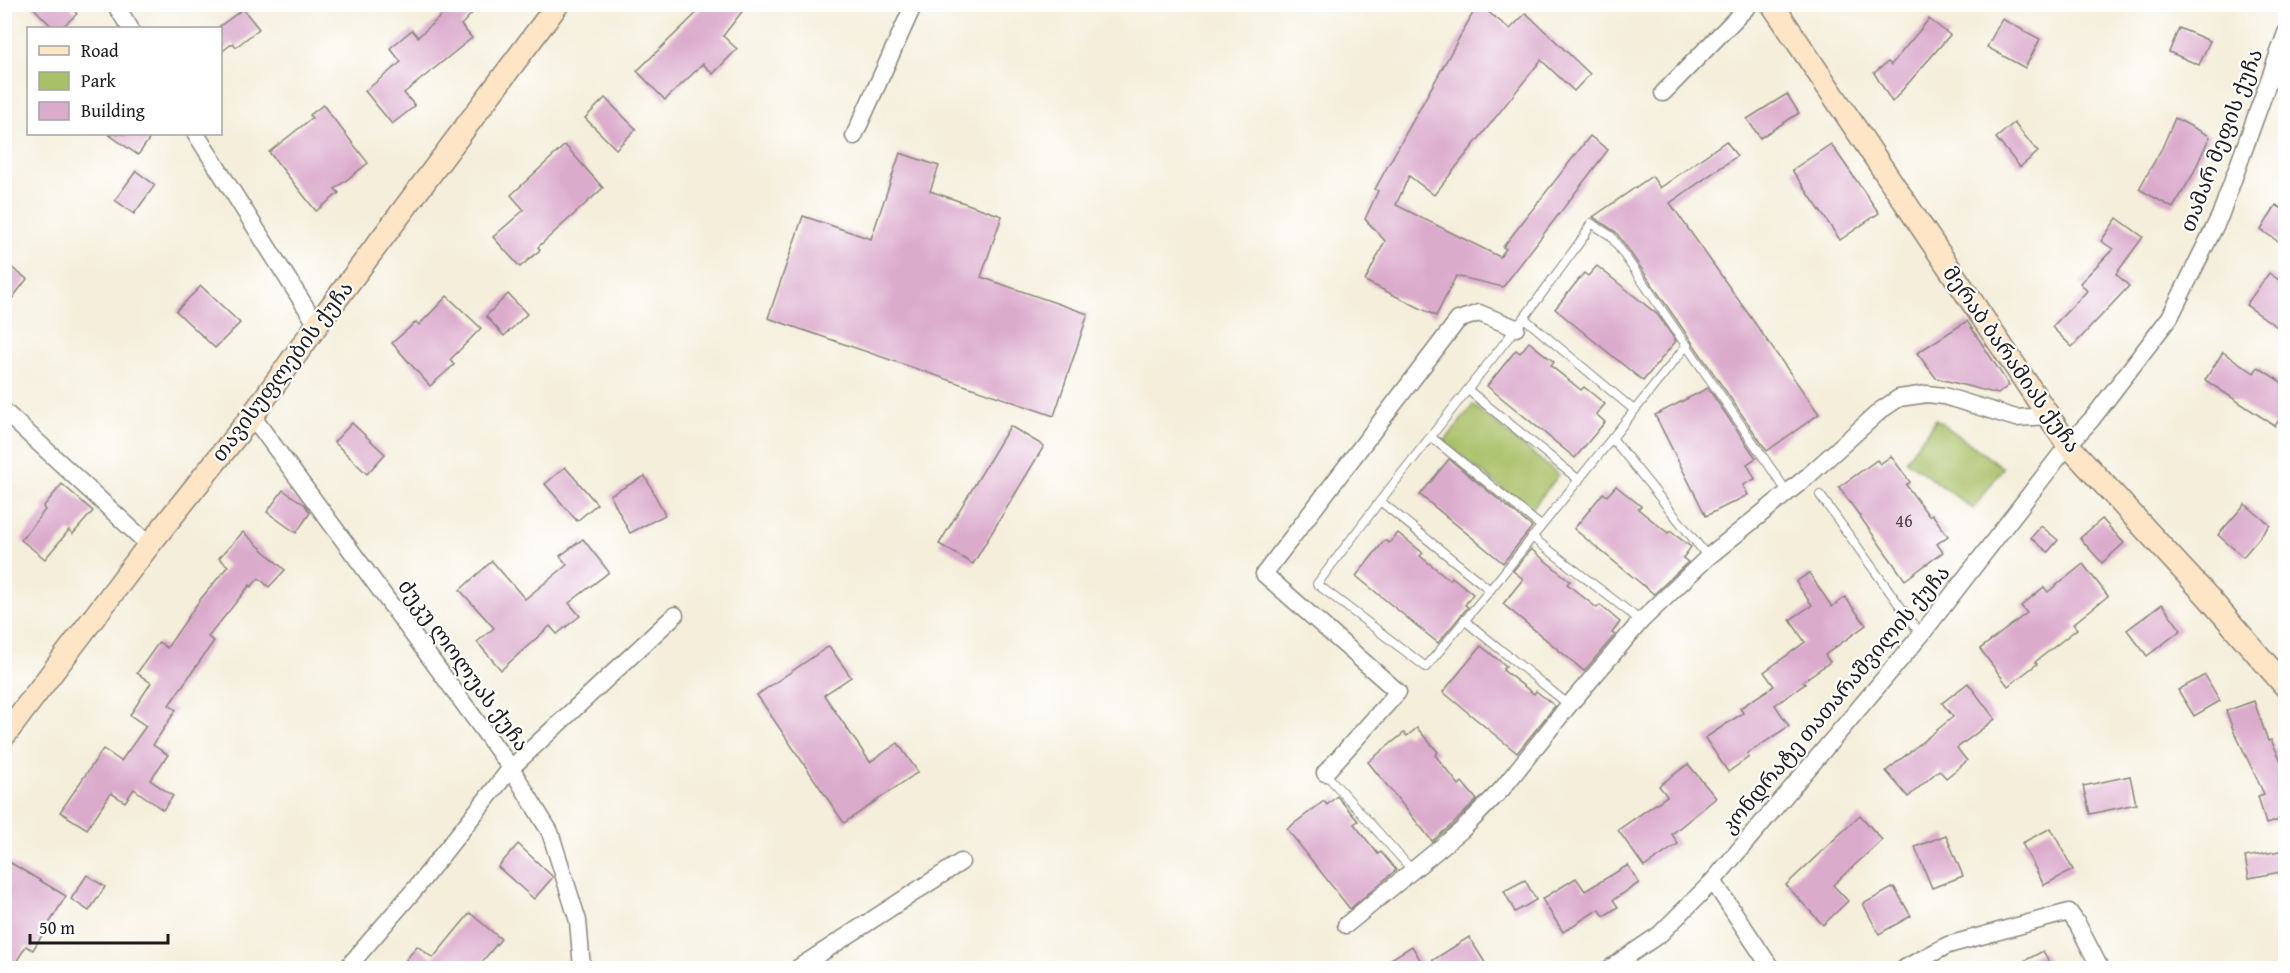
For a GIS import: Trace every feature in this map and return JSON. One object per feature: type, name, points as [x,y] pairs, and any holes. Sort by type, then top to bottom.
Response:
[{"type":"main road","name":"თავისუფლების ქუჩა","points":[[4,736],[149,545],[252,416],[317,325],[558,4]]},
{"type":"main road","name":"მერაბ ბარამიას ქუჩა","points":[[1772,4],[2049,416],[2286,687]]},
{"type":"street","points":[[115,4],[129,27]]},
{"type":"street","points":[[854,136],[914,4]]},
{"type":"street","points":[[1663,93],[1750,4]]},
{"type":"street","name":"თამარ მეფის ქუჩა","points":[[2072,442],[2170,317],[2220,216],[2286,33]]},
{"type":"street","points":[[197,135],[317,325]]},
{"type":"street","points":[[1325,773],[1398,692],[1264,573],[1458,320],[1479,312],[1520,323]]},
{"type":"street","points":[[1346,925],[1462,830],[1502,789],[1569,705],[1641,621],[1708,557],[1788,493],[1881,410],[1899,398],[1927,394],[1944,396],[2016,418],[2049,416]]},
{"type":"street","points":[[4,411],[149,545]]},
{"type":"street","name":"ძუკუ ლოლუას ქუჩა","points":[[252,416],[511,768],[550,832],[578,921],[582,969]]},
{"type":"street","name":"კონდრატე თათარაშვილის ქუჩა","points":[[1610,969],[1660,934],[1713,881],[1921,635],[2072,442]]},
{"type":"street","points":[[347,969],[415,889],[511,768],[675,615]]},
{"type":"street","points":[[798,969],[961,862]]},
{"type":"street","points":[[1713,881],[1771,969]]},
{"type":"street","points":[[1905,969],[1948,945],[2069,912],[2100,969]]},
{"type":"lane","points":[[1687,345],[1426,667],[1317,584],[1520,323],[1585,235],[1591,223],[1611,236],[1687,345],[1788,493]]},
{"type":"lane","points":[[1520,323],[1634,410]]},
{"type":"lane","points":[[1468,390],[1578,480]]},
{"type":"lane","points":[[1431,437],[1541,526]]},
{"type":"lane","points":[[1612,438],[1708,557]]},
{"type":"lane","points":[[1820,495],[1921,635]]},
{"type":"lane","points":[[1380,501],[1490,590]]},
{"type":"lane","points":[[1532,537],[1641,621]]},
{"type":"lane","points":[[1464,620],[1569,705]]},
{"type":"lane","points":[[1325,773],[1413,871]]},
{"type":"green space","points":[[1473,405],[1559,475],[1530,511],[1444,442]]},
{"type":"green space","points":[[1936,419],[2003,468],[1973,509],[1906,460]]},
{"type":"building","points":[[30,4],[68,4],[77,14],[62,27],[52,27]]},
{"type":"building","points":[[454,4],[481,4],[461,25],[472,38],[404,93],[415,106],[392,124],[365,91],[401,62],[390,48],[412,30],[418,37]]},
{"type":"building","points":[[706,4],[748,4],[723,36],[737,49],[713,74],[703,64],[665,100],[637,71]]},
{"type":"building","points":[[1478,4],[1510,29],[1526,13],[1590,74],[1574,91],[1541,60],[1434,195],[1409,176],[1396,205],[1500,257],[1506,249],[1503,247],[1590,136],[1608,150],[1503,287],[1456,276],[1436,316],[1365,281],[1385,241],[1365,219],[1378,191],[1375,189]]},
{"type":"building","points":[[243,9],[259,29],[236,47],[233,43],[222,51],[222,27],[220,26]]},
{"type":"building","points":[[1929,19],[1950,35],[1892,102],[1874,73],[1888,62],[1891,65]]},
{"type":"building","points":[[2002,19],[2040,39],[2025,68],[1987,47]]},
{"type":"building","points":[[2179,28],[2210,41],[2199,65],[2169,52]]},
{"type":"building","points":[[1787,94],[1799,113],[1760,138],[1747,119]]},
{"type":"building","points":[[605,98],[636,129],[616,149],[585,118]]},
{"type":"building","points":[[323,105],[368,163],[335,189],[339,193],[316,211],[269,152],[312,118],[310,115]]},
{"type":"building","points":[[2175,118],[2210,136],[2192,176],[2173,208],[2139,189],[2162,148]]},
{"type":"building","points":[[2014,123],[2038,152],[2020,167],[1996,138]]},
{"type":"building","points":[[109,135],[152,135],[138,155]]},
{"type":"building","points":[[1726,141],[1737,156],[1670,203],[1819,414],[1767,451],[1616,232],[1593,217],[1652,176],[1660,188]]},
{"type":"building","points":[[1831,144],[1879,213],[1840,240],[1792,170]]},
{"type":"building","points":[[565,145],[603,188],[538,247],[540,250],[520,267],[493,237],[524,210],[511,195]]},
{"type":"building","points":[[900,153],[939,166],[930,191],[1002,216],[981,277],[1088,314],[1054,416],[768,318],[803,216],[871,239]]},
{"type":"building","points":[[136,171],[155,185],[134,214],[115,200]]},
{"type":"building","points":[[2276,205],[2286,211],[2286,231],[2279,242],[2261,230]]},
{"type":"building","points":[[2117,218],[2143,237],[2116,274],[2129,286],[2072,347],[2052,327],[2087,291],[2080,283],[2113,249],[2101,241]]},
{"type":"building","points":[[4,262],[27,279],[4,309]]},
{"type":"building","points":[[1597,266],[1658,315],[1676,341],[1643,381],[1555,309],[1584,273],[1588,276]]},
{"type":"building","points":[[2269,273],[2286,285],[2286,333],[2246,305]]},
{"type":"building","points":[[201,286],[240,323],[215,348],[176,311]]},
{"type":"building","points":[[508,294],[527,314],[504,336],[486,316]]},
{"type":"building","points":[[447,296],[481,328],[450,360],[454,365],[430,386],[392,343],[416,322],[419,325]]},
{"type":"building","points":[[1967,321],[2009,385],[1998,394],[1936,378],[1917,353]]},
{"type":"building","points":[[1529,342],[1554,362],[1551,366],[1581,390],[1584,387],[1605,404],[1596,414],[1605,422],[1575,458],[1487,386],[1516,350],[1520,353]]},
{"type":"building","points":[[2223,352],[2254,373],[2258,367],[2286,385],[2286,409],[2275,426],[2205,380]]},
{"type":"building","points":[[1708,388],[1756,458],[1747,464],[1755,479],[1743,485],[1748,495],[1706,516],[1655,415]]},
{"type":"building","points":[[352,423],[385,454],[367,474],[334,442]]},
{"type":"building","points":[[1010,426],[1044,446],[973,564],[939,544]]},
{"type":"building","points":[[1891,456],[1910,482],[1906,485],[1929,516],[1932,514],[1948,536],[1937,544],[1943,552],[1905,580],[1839,487],[1877,460],[1880,464]]},
{"type":"building","points":[[1449,459],[1532,527],[1503,563],[1420,495]]},
{"type":"building","points":[[565,467],[597,504],[577,521],[545,484]]},
{"type":"building","points":[[645,476],[665,515],[630,533],[610,495]]},
{"type":"building","points":[[62,484],[93,511],[73,534],[69,530],[45,559],[21,540]]},
{"type":"building","points":[[1616,486],[1641,506],[1638,509],[1668,533],[1670,531],[1691,547],[1683,558],[1688,562],[1654,594],[1574,529],[1603,493],[1607,496]]},
{"type":"building","points":[[283,490],[305,505],[310,513],[296,533],[267,512]]},
{"type":"building","points":[[2245,504],[2270,525],[2243,557],[2218,535]]},
{"type":"building","points":[[2102,519],[2124,543],[2102,563],[2080,538]]},
{"type":"building","points":[[2041,526],[2058,540],[2048,552],[2031,538]]},
{"type":"building","points":[[243,532],[285,570],[269,587],[259,578],[251,587],[250,585],[208,637],[214,641],[169,705],[176,710],[153,745],[168,755],[150,780],[173,796],[163,810],[134,789],[125,802],[111,793],[87,829],[60,812],[103,749],[121,761],[146,726],[130,715],[151,683],[137,673],[159,642],[167,648],[199,601],[228,566],[219,558]]},
{"type":"building","points":[[1398,533],[1423,553],[1420,556],[1450,580],[1452,577],[1473,594],[1465,605],[1468,607],[1438,643],[1356,576],[1385,540],[1389,543]]},
{"type":"building","points":[[583,539],[609,572],[569,603],[580,616],[557,634],[550,626],[501,670],[477,642],[494,628],[460,590],[492,561],[525,599],[567,565],[560,556]]},
{"type":"building","points":[[1531,549],[1570,581],[1567,584],[1597,608],[1600,605],[1620,622],[1612,633],[1615,635],[1584,671],[1503,604],[1523,579],[1513,571]]},
{"type":"building","points":[[2083,564],[2108,596],[2073,624],[2077,629],[2008,686],[1980,649],[2027,613],[2021,606],[2044,587],[2048,592]]},
{"type":"building","points":[[1809,573],[1832,607],[1845,597],[1866,625],[1825,655],[1830,662],[1803,681],[1805,684],[1775,705],[1789,726],[1747,754],[1749,757],[1728,772],[1705,738],[1743,713],[1740,708],[1774,686],[1764,672],[1805,642],[1790,620],[1812,605],[1796,582]]},
{"type":"building","points":[[2162,604],[2181,630],[2147,656],[2127,630]]},
{"type":"building","points":[[829,646],[851,677],[824,695],[870,762],[898,743],[918,772],[844,823],[757,695]]},
{"type":"building","points":[[1481,646],[1506,666],[1503,670],[1534,694],[1536,691],[1555,706],[1517,753],[1443,692]]},
{"type":"building","points":[[2205,675],[2220,701],[2194,716],[2178,690]]},
{"type":"building","points":[[1968,683],[1995,719],[1957,748],[1967,761],[1946,778],[1939,770],[1908,797],[1886,771],[1953,717],[1942,703]]},
{"type":"building","points":[[2254,701],[2268,741],[2271,740],[2286,771],[2286,818],[2266,824],[2258,796],[2264,794],[2226,711]]},
{"type":"building","points":[[1417,728],[1438,752],[1435,755],[1459,785],[1462,782],[1477,800],[1432,841],[1368,762],[1404,733],[1407,736]]},
{"type":"building","points":[[1688,764],[1716,798],[1672,834],[1678,844],[1644,867],[1618,830],[1667,796],[1659,786]]},
{"type":"building","points":[[2130,776],[2136,804],[2090,814],[2083,786]]},
{"type":"building","points":[[1337,796],[1358,821],[1354,824],[1378,854],[1381,852],[1396,870],[1350,909],[1287,829],[1324,801],[1327,805]]},
{"type":"building","points":[[1860,815],[1882,840],[1833,885],[1848,901],[1823,925],[1786,885]]},
{"type":"building","points":[[2051,828],[2073,870],[2044,885],[2022,843]]},
{"type":"building","points":[[1946,835],[1963,876],[1932,888],[1915,847]]},
{"type":"building","points":[[518,844],[553,877],[534,899],[498,867]]},
{"type":"building","points":[[2286,850],[2286,871],[2249,878],[2245,857]]},
{"type":"building","points":[[11,863],[66,896],[33,950],[26,946],[12,969],[4,969],[4,874]]},
{"type":"building","points":[[1628,865],[1639,883],[1613,900],[1618,907],[1604,916],[1599,909],[1563,932],[1542,899],[1576,878],[1585,891]]},
{"type":"building","points":[[87,875],[105,887],[89,911],[71,899]]},
{"type":"building","points":[[1525,880],[1536,900],[1515,912],[1504,891]]},
{"type":"building","points":[[1894,887],[1911,916],[1879,934],[1863,904]]},
{"type":"building","points":[[470,913],[501,939],[476,969],[399,969],[417,946],[433,958]]},
{"type":"building","points":[[1469,937],[1489,969],[1375,969],[1412,946],[1424,966]]},
{"type":"building","points":[[2043,951],[2052,969],[2009,969]]}]
